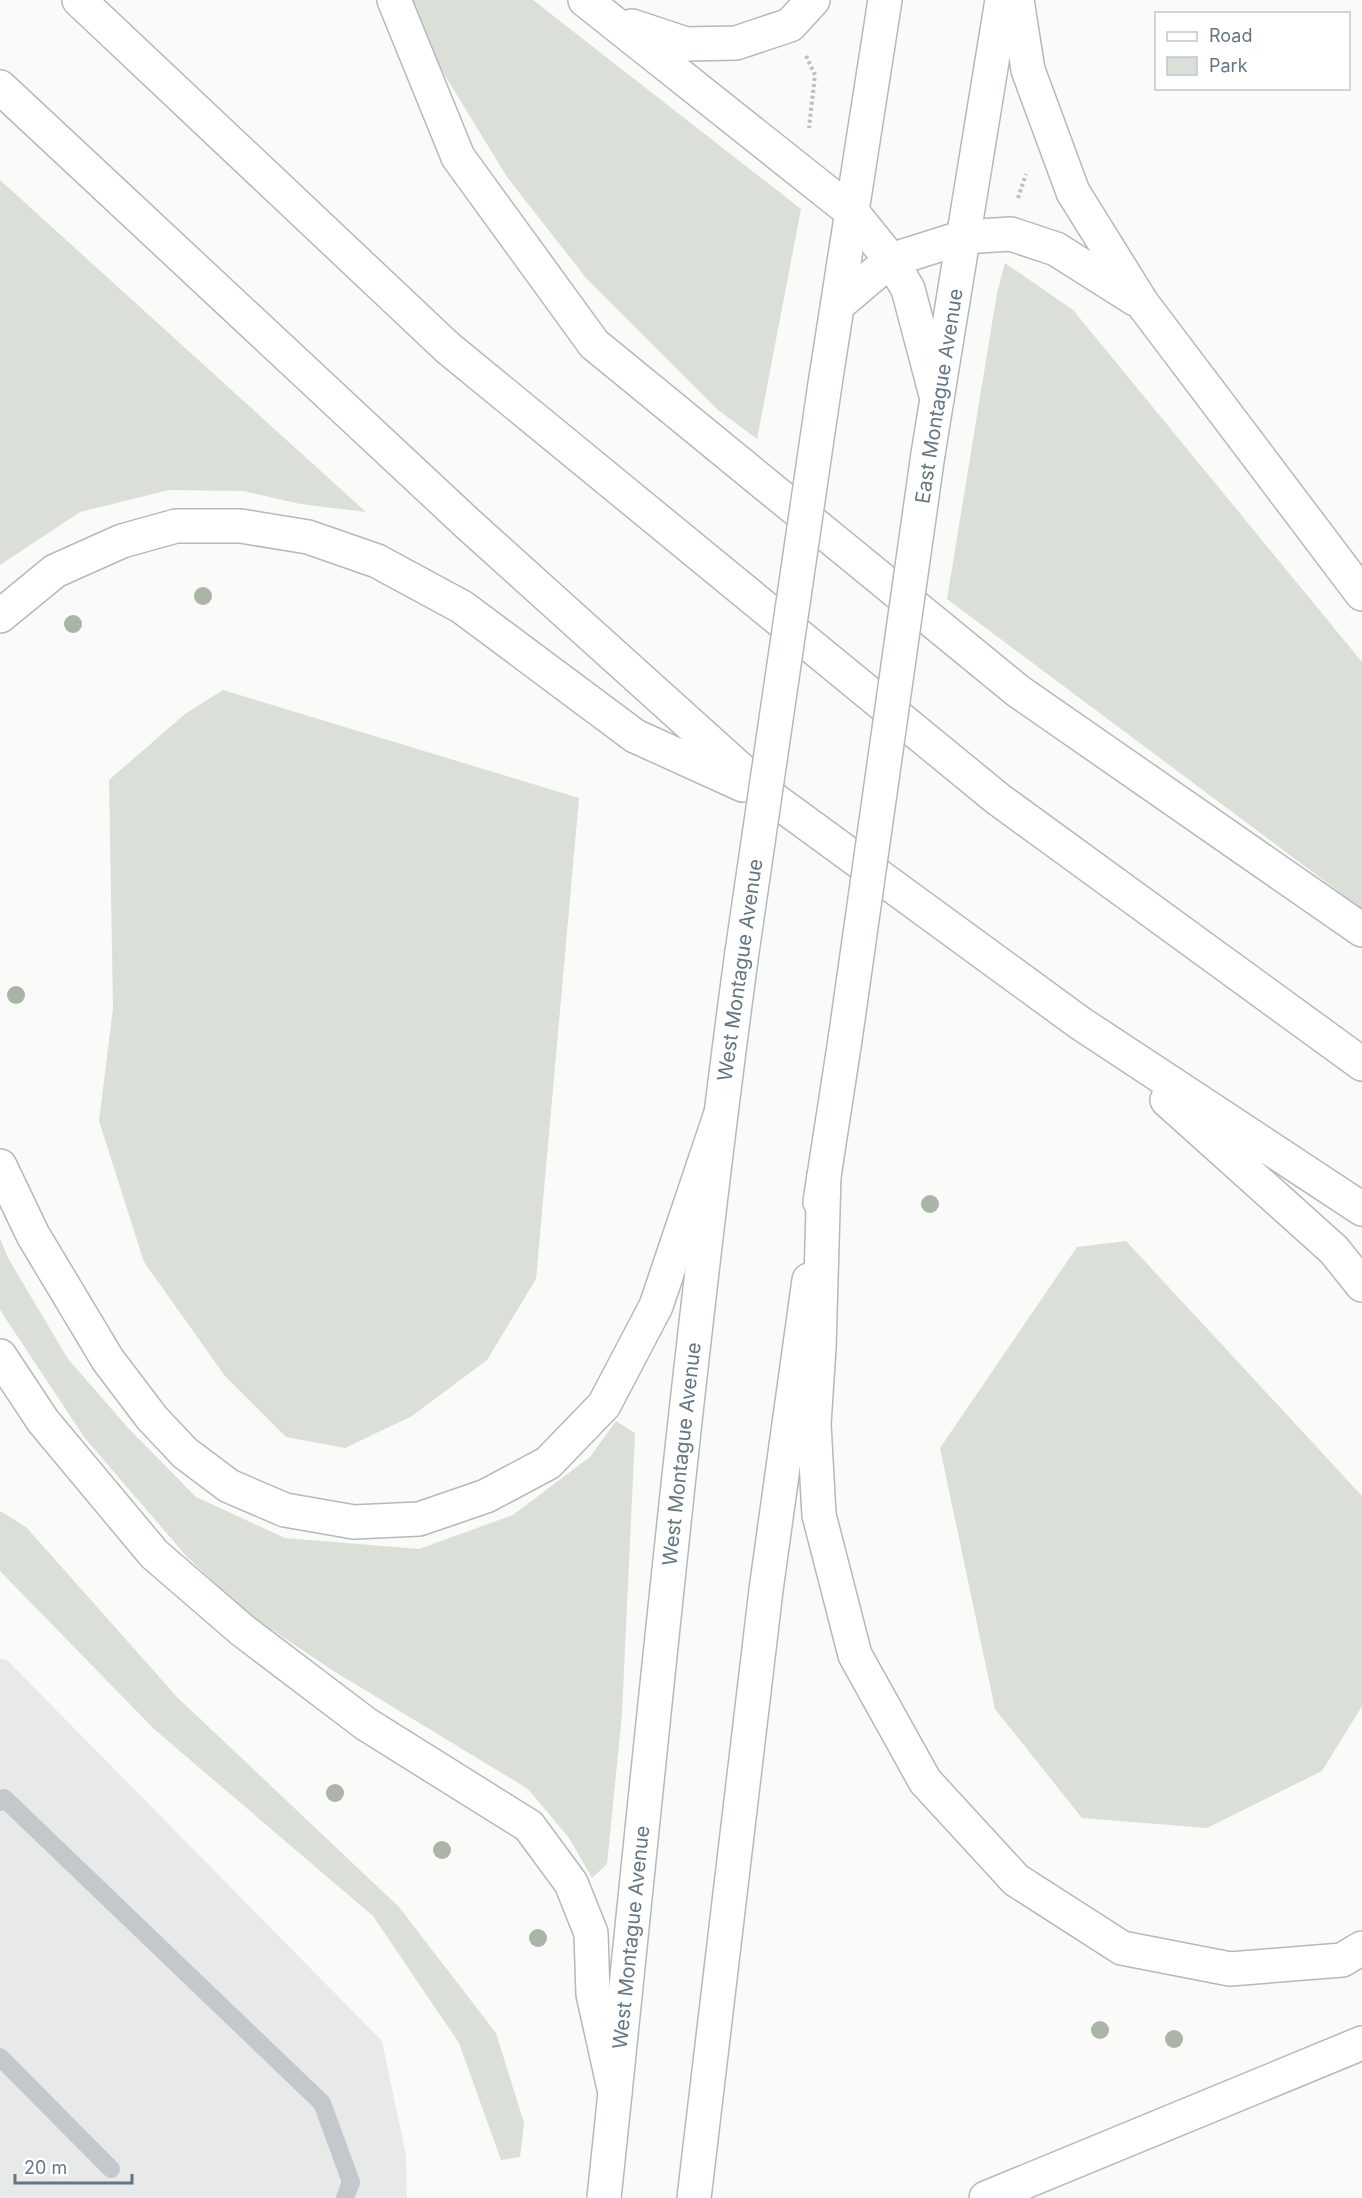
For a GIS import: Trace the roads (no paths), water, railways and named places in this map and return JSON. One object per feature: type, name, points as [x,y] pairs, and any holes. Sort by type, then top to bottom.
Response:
[{"type":"main road","points":[[79,0],[448,348],[998,798],[1362,1064]]},
{"type":"main road","points":[[394,0],[458,157],[594,344],[1018,691],[1362,930]]},
{"type":"main road","points":[[598,10],[686,44],[736,43],[790,25],[813,0]]},
{"type":"main road","points":[[838,304],[885,0]]},
{"type":"main road","name":"East Montague Avenue","points":[[824,1175],[881,794],[928,454],[1002,0]]},
{"type":"main road","points":[[1017,0],[1028,70],[1072,192],[1142,303],[1362,594]]},
{"type":"main road","points":[[598,10],[853,213],[891,260],[908,289],[938,399]]},
{"type":"main road","points":[[0,87],[459,515],[772,798],[1080,1023],[1362,1209]]},
{"type":"main road","points":[[838,304],[891,260],[964,237],[1011,234],[1056,249],[1142,303]]},
{"type":"main road","name":"West Montague Avenue","points":[[604,2198],[665,1604],[720,1116],[776,710],[838,304]]},
{"type":"main road","points":[[0,616],[55,571],[122,541],[176,526],[241,526],[308,537],[377,561],[462,607],[635,736],[772,798]]},
{"type":"main road","points":[[1080,1023],[1334,1250],[1362,1285]]},
{"type":"main road","points":[[0,1166],[33,1235],[108,1360],[152,1418],[185,1453],[229,1486],[285,1510],[354,1522],[419,1519],[486,1496],[548,1463],[604,1405],[656,1305],[720,1116]]},
{"type":"main road","points":[[824,1175],[819,1348],[814,1424],[819,1515],[855,1656],[925,1781],[1016,1880],[1122,1948],[1230,1969],[1342,1960],[1362,1948]]},
{"type":"main road","points":[[694,2198],[766,1590],[824,1175]]},
{"type":"main road","points":[[0,1356],[44,1421],[154,1554],[242,1630],[366,1724],[529,1826],[571,1883],[591,1933],[593,1994],[615,2093]]},
{"type":"main road","points":[[986,2198],[1362,2043]]},
{"type":"lane","points":[[0,1802],[4,1798],[322,2103],[351,2182],[345,2198]]},
{"type":"lane","points":[[0,2057],[111,2169]]}]
